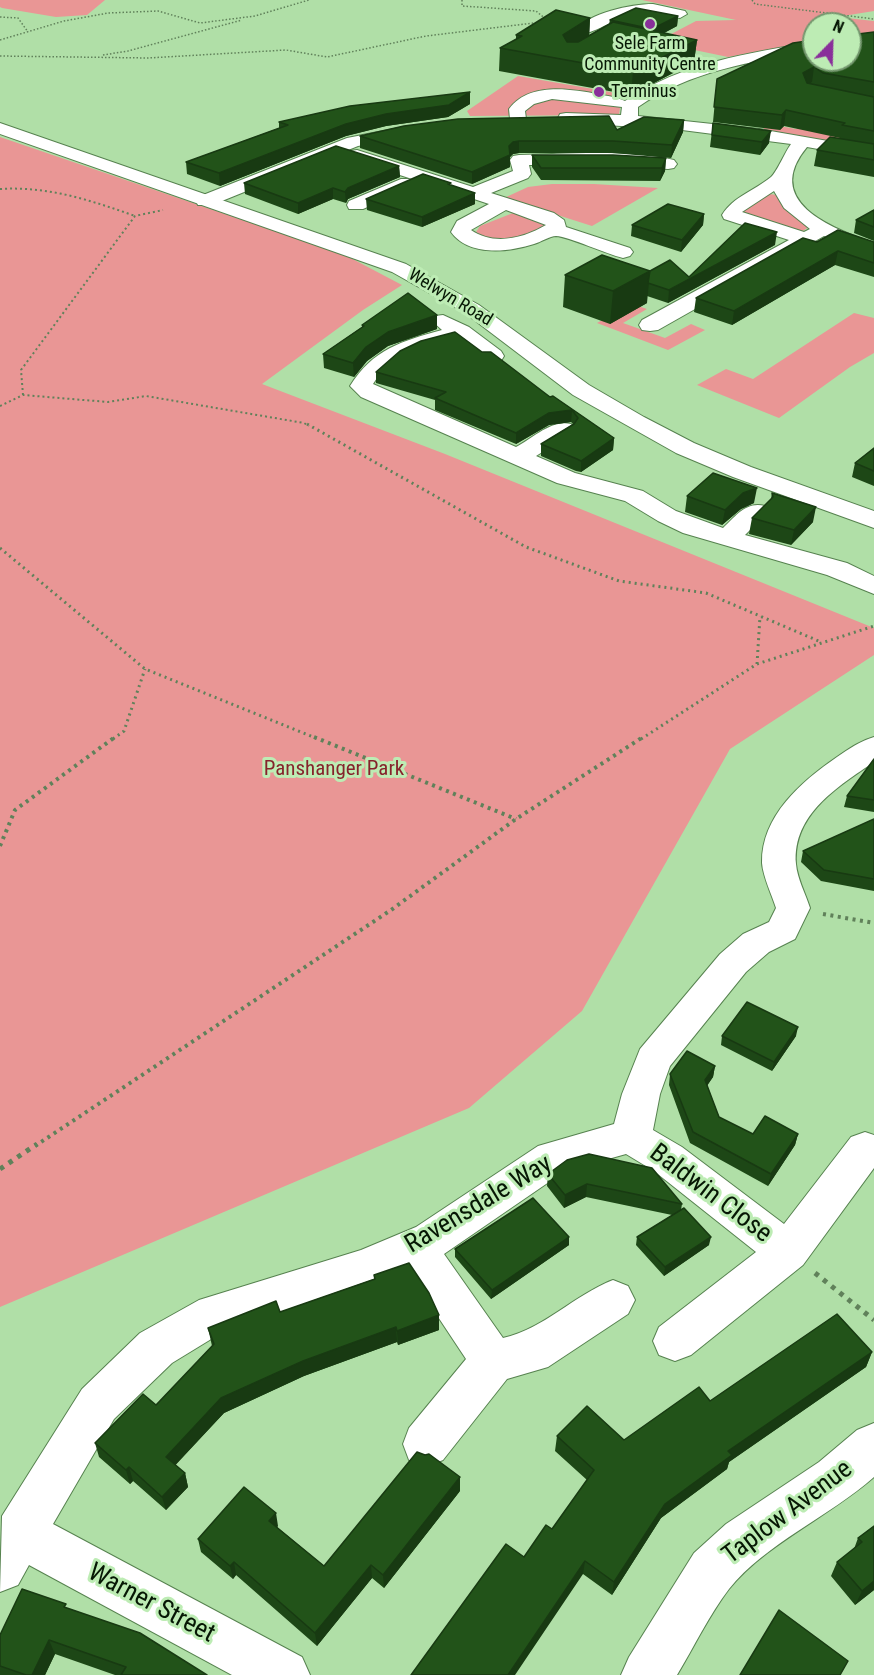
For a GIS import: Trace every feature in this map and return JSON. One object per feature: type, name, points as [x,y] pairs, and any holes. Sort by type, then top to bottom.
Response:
[{"type":"street","points":[[581,31],[606,18],[639,6],[670,10],[680,14]]},
{"type":"street","points":[[563,27],[601,36]]},
{"type":"street","points":[[554,118],[630,112],[661,85],[730,63],[802,49]]},
{"type":"street","points":[[699,54],[730,63]]},
{"type":"street","points":[[499,120],[527,119],[517,109],[533,97],[551,93],[630,112],[720,129],[874,154]]},
{"type":"street","name":"Welwyn Road","points":[[0,128],[399,268],[436,286],[472,309],[581,390],[685,448],[742,472],[874,520]]},
{"type":"street","points":[[205,201],[336,148],[371,138],[424,128]]},
{"type":"street","points":[[802,142],[787,165],[782,178],[782,189],[789,201],[796,210],[823,229],[874,249]]},
{"type":"street","points":[[336,148],[423,176],[505,203],[555,220],[557,224],[553,229],[522,243],[503,246],[483,242],[461,232],[464,225],[505,203]]},
{"type":"street","points":[[474,193],[522,174],[519,160],[583,158],[668,164]]},
{"type":"street","points":[[356,205],[423,176]]},
{"type":"street","points":[[782,178],[736,207],[732,215],[804,238]]},
{"type":"street","points":[[553,229],[623,252]]},
{"type":"street","points":[[650,325],[823,229]]},
{"type":"street","points":[[429,312],[493,356]]},
{"type":"street","points":[[461,332],[408,347],[384,361],[365,377],[362,386],[369,392],[566,478],[634,496],[667,516],[727,538],[837,569],[874,586]]},
{"type":"street","points":[[518,457],[562,429]]},
{"type":"street","points":[[727,538],[756,511]]},
{"type":"street","points":[[631,1137],[641,1095],[653,1060],[733,963],[756,943],[783,930],[793,908],[778,864],[784,831],[801,803],[827,779],[874,747]]},
{"type":"street","name":"Ravensdale Way","points":[[9,1550],[98,1404],[156,1348],[214,1314],[366,1267],[431,1240],[552,1158],[631,1137]]},
{"type":"street","name":"Baldwin Close","points":[[631,1137],[669,1159],[788,1252]]},
{"type":"street","points":[[675,1341],[788,1252],[864,1149]]},
{"type":"street","points":[[415,1246],[494,1361]]},
{"type":"street","points":[[426,1444],[494,1361],[532,1352],[613,1300]]},
{"type":"street","name":"Taplow Avenue","points":[[647,1675],[712,1571],[743,1541],[836,1479],[874,1446]]},
{"type":"street","name":"Warner Street","points":[[9,1550],[284,1675]]},
{"type":"path","points":[[94,56],[128,51],[309,0]]},
{"type":"path","points":[[0,56],[148,58],[286,50],[327,57],[426,36],[535,21],[550,22],[536,11],[462,6],[462,0]]},
{"type":"path","points":[[753,0],[755,4],[874,20]]},
{"type":"path","points":[[0,40],[108,13],[158,11],[200,23],[255,16]]},
{"type":"path","points":[[0,17],[18,18],[28,32]]},
{"type":"path","points":[[0,189],[35,188],[65,192],[135,216],[205,201]]},
{"type":"path","points":[[23,395],[21,370],[135,216]]},
{"type":"path","points":[[0,406],[23,395],[108,402],[146,396],[304,423],[526,546],[619,581],[706,593],[821,642]]},
{"type":"path","points":[[0,548],[145,669],[516,819]]},
{"type":"path","points":[[757,664],[760,616]]},
{"type":"path","points":[[0,1169],[391,910],[516,819],[757,664],[874,627]]},
{"type":"path","points":[[0,846],[15,810],[124,730],[145,669]]},
{"type":"path","points":[[793,908],[874,923]]},
{"type":"path","points":[[788,1252],[874,1320]]},
{"type":"green space","points":[[0,0],[105,0],[87,15],[56,17],[2,8]]},
{"type":"green space","points":[[642,0],[874,0],[874,11],[802,12],[802,43],[728,57],[656,42],[696,21],[736,20]]},
{"type":"green space","points":[[862,20],[874,21],[874,34],[862,35]]},
{"type":"green space","points":[[518,76],[622,94],[619,115],[470,116],[467,111]]},
{"type":"green space","points":[[821,113],[850,145],[762,130],[769,124],[796,129]]},
{"type":"green space","name":"Panshanger Park","points":[[0,137],[345,255],[402,285],[363,310],[262,384],[445,454],[874,628],[874,655],[730,749],[582,1011],[469,1108],[0,1307]]},
{"type":"green space","points":[[552,184],[658,188],[592,226],[504,198],[528,187]]},
{"type":"green space","points":[[768,194],[778,195],[809,227],[801,232],[746,220],[741,211]]},
{"type":"green space","points":[[513,213],[542,221],[547,226],[521,238],[504,241],[495,240],[476,232],[480,226]]},
{"type":"green space","points":[[632,304],[647,309],[623,323],[665,338],[691,324],[705,330],[668,350],[597,323]]},
{"type":"green space","points":[[854,313],[874,318],[874,353],[850,367],[779,418],[697,385],[726,369],[753,379]]},
{"type":"building","points":[[636,8],[678,16],[652,29],[610,20]]},
{"type":"building","points":[[556,10],[590,18],[563,35],[567,42],[578,42],[613,22],[697,40],[633,72],[500,48],[522,36],[516,35]]},
{"type":"building","points":[[874,32],[874,82],[822,72],[862,72],[862,34]]},
{"type":"building","points":[[802,42],[802,72],[805,72],[803,73],[807,83],[874,97],[874,131],[786,110],[782,115],[714,107],[717,79],[793,43]]},
{"type":"building","points":[[470,92],[449,105],[386,114],[346,124],[219,173],[186,162],[288,125],[279,122],[350,106]]},
{"type":"building","points":[[609,116],[617,130],[644,117],[684,120],[672,145],[613,141],[519,141],[509,146],[510,155],[472,172],[360,136],[404,126],[458,119]]},
{"type":"building","points":[[713,123],[771,131],[762,142],[712,135]]},
{"type":"building","points":[[830,137],[874,144],[874,160],[817,150]]},
{"type":"building","points":[[336,146],[399,166],[348,188],[345,192],[333,188],[298,203],[244,183]]},
{"type":"building","points":[[532,155],[613,155],[666,158],[662,168],[541,168]]},
{"type":"building","points":[[423,174],[475,193],[422,217],[366,199]]},
{"type":"building","points":[[668,204],[704,214],[682,240],[632,225]]},
{"type":"building","points":[[874,210],[874,227],[856,220]]},
{"type":"building","points":[[745,223],[777,232],[669,290],[648,283],[650,271],[670,260],[689,277]]},
{"type":"building","points":[[838,230],[874,242],[874,263],[838,251],[734,311],[696,298],[803,238],[817,242]]},
{"type":"building","points":[[602,255],[650,271],[613,291],[565,275]]},
{"type":"building","points":[[408,293],[437,315],[388,332],[366,347],[353,363],[323,354],[364,326],[362,325]]},
{"type":"building","points":[[455,332],[482,352],[491,352],[550,397],[553,396],[614,438],[581,461],[541,444],[574,424],[578,418],[572,410],[549,413],[516,433],[435,398],[446,392],[376,372],[400,351],[421,341]]},
{"type":"building","points":[[874,448],[874,471],[855,463]]},
{"type":"building","points":[[713,473],[757,488],[743,493],[725,510],[687,496]]},
{"type":"building","points":[[772,493],[816,507],[794,530],[752,518],[773,497]]},
{"type":"building","points":[[874,759],[874,800],[847,796]]},
{"type":"building","points":[[874,819],[874,879],[824,870],[803,851]]},
{"type":"building","points":[[747,1002],[798,1027],[774,1062],[722,1036]]},
{"type":"building","points":[[687,1051],[715,1066],[705,1080],[719,1117],[753,1134],[765,1116],[798,1134],[771,1174],[693,1132],[670,1074]]},
{"type":"building","points":[[589,1154],[652,1168],[682,1204],[587,1184],[565,1195],[548,1174],[567,1160]]},
{"type":"building","points":[[533,1198],[569,1237],[492,1290],[455,1249]]},
{"type":"building","points":[[684,1208],[711,1237],[665,1267],[637,1237]]},
{"type":"building","points":[[409,1263],[429,1293],[439,1315],[397,1331],[396,1327],[303,1361],[221,1398],[166,1457],[185,1473],[162,1497],[129,1467],[126,1470],[95,1443],[143,1394],[156,1405],[214,1344],[208,1328],[276,1301],[280,1312],[375,1279],[374,1275]]},
{"type":"building","points":[[837,1314],[872,1352],[728,1451],[732,1455],[665,1504],[614,1582],[585,1561],[508,1675],[411,1675],[506,1544],[524,1557],[546,1525],[552,1529],[594,1470],[557,1436],[587,1406],[624,1440],[699,1387],[710,1401]]},
{"type":"building","points":[[417,1452],[429,1454],[460,1477],[383,1575],[371,1565],[315,1633],[234,1562],[230,1566],[198,1539],[244,1487],[276,1513],[269,1521],[324,1566]]},
{"type":"building","points":[[874,1526],[874,1581],[862,1591],[837,1562],[862,1542],[858,1538]]},
{"type":"building","points":[[22,1589],[66,1604],[64,1607],[140,1633],[207,1675],[121,1675],[126,1667],[49,1640],[32,1675],[0,1666],[0,1635]]},
{"type":"building","points":[[779,1610],[848,1661],[840,1675],[740,1675]]},
{"type":"place","name":"Sele Farm Community Centre","points":[[650,24]]},
{"type":"place","name":"Terminus","points":[[599,92]]}]
